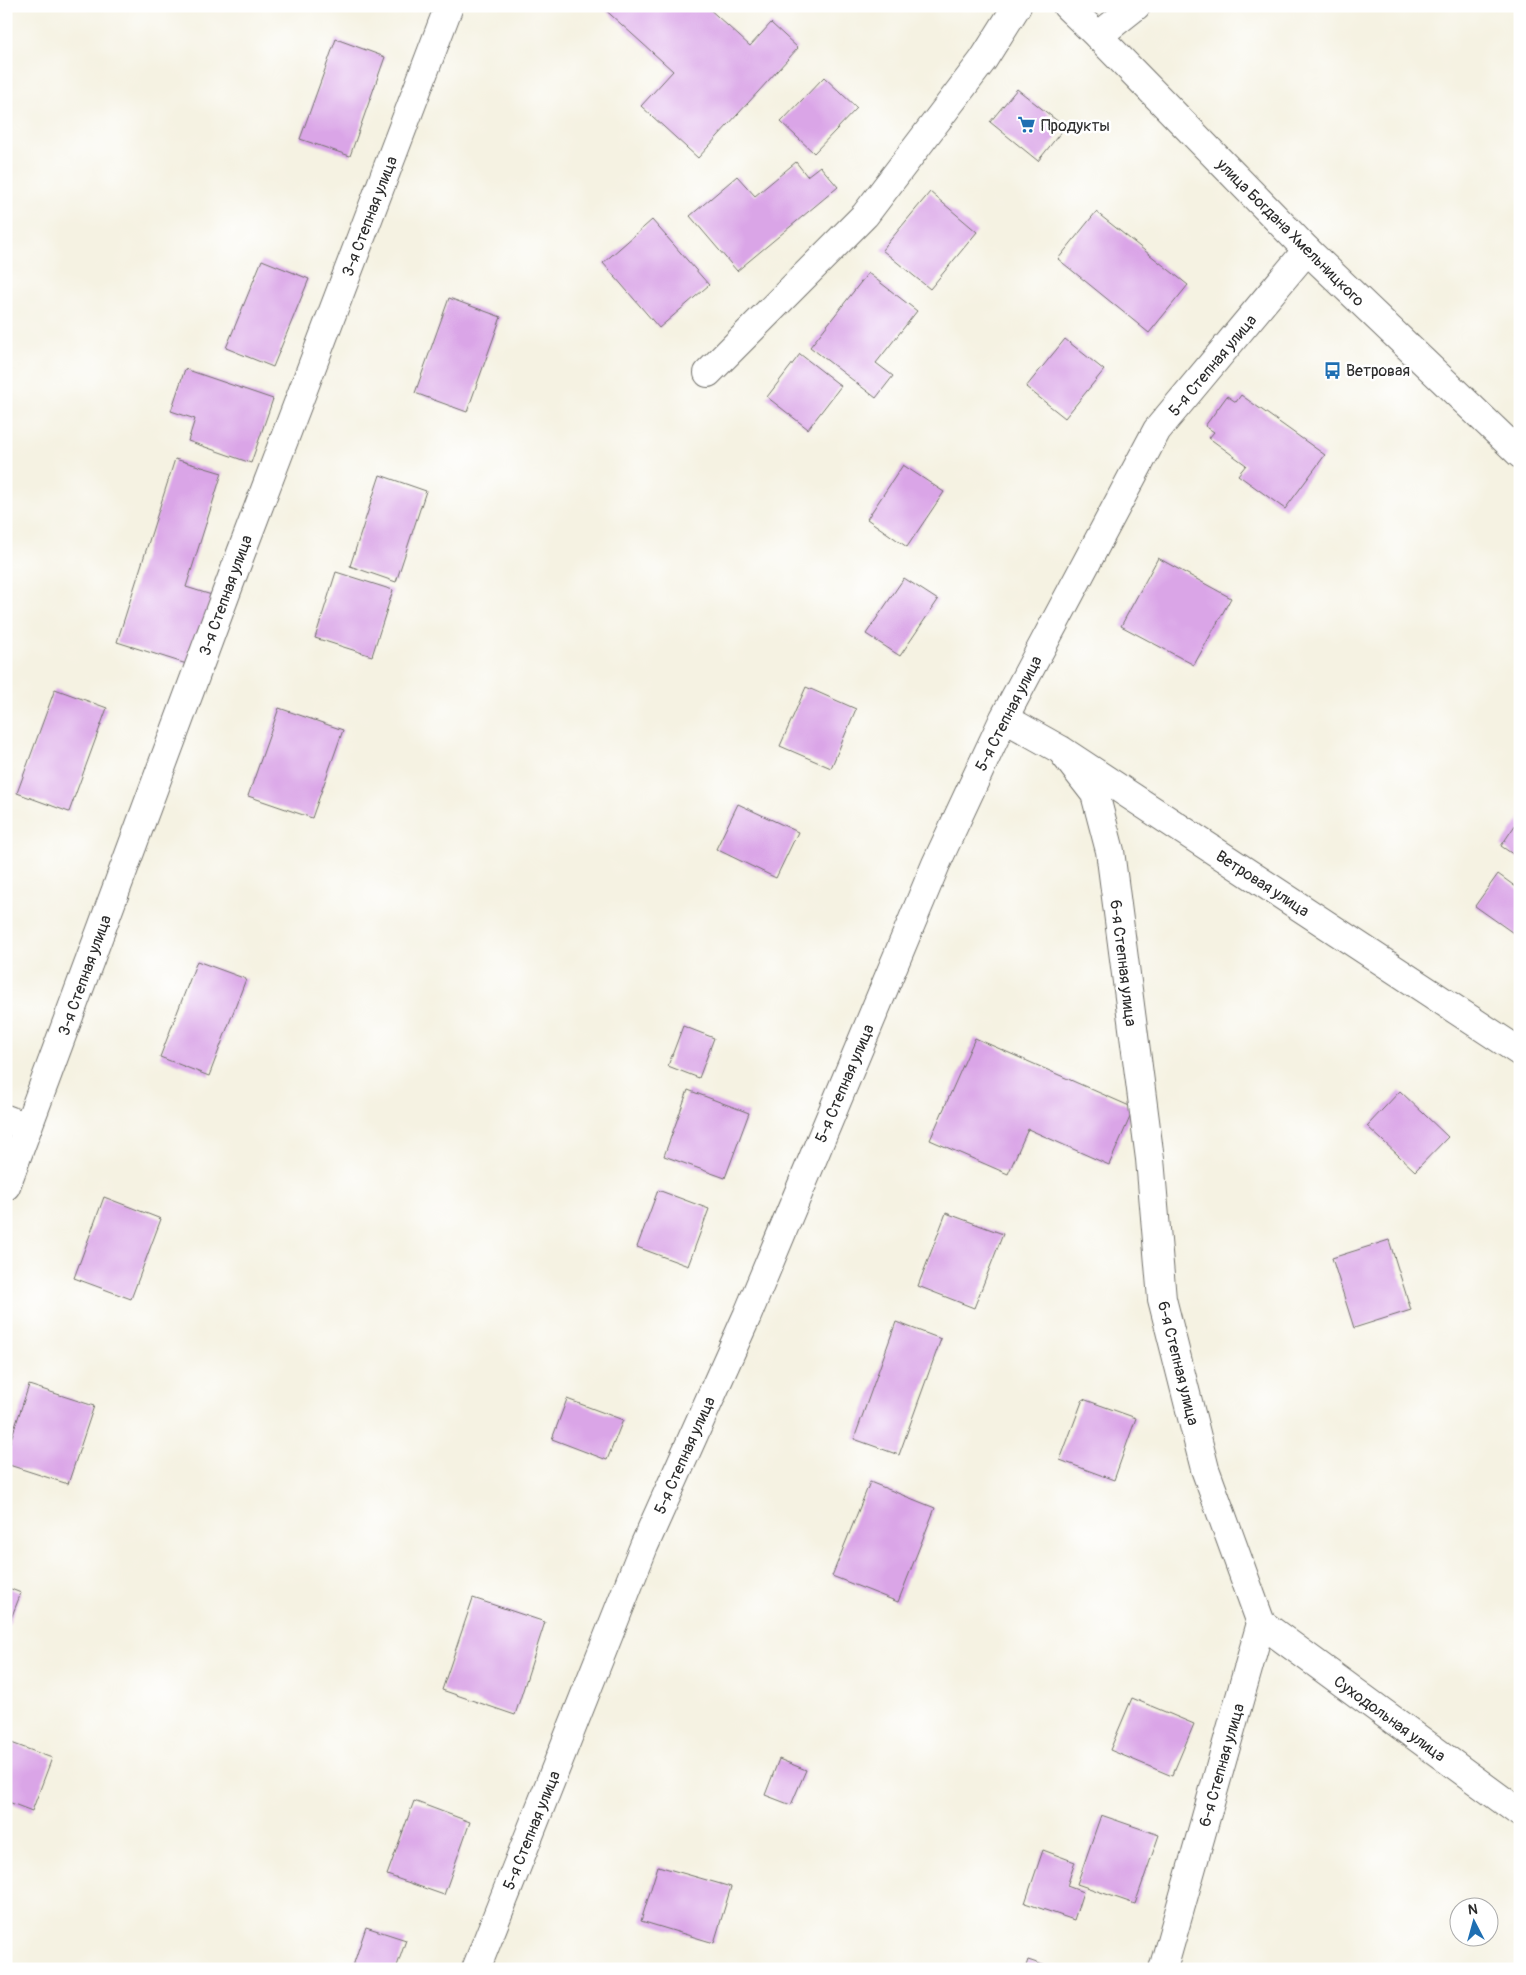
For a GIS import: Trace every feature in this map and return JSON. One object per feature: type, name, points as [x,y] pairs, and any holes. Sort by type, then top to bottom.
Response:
[{"type":"street","name":"3-я Степная улица","points":[[6,1186],[17,1123],[241,553],[449,6]]},
{"type":"street","points":[[708,373],[865,215],[983,60],[1017,6]]},
{"type":"street","name":"улица Богдана Хмельницкого","points":[[1067,6],[1307,250],[1520,454]]},
{"type":"street","points":[[1098,36],[1136,6]]},
{"type":"street","name":"5-я Степная улица","points":[[476,1969],[644,1546],[747,1316],[936,864],[1004,718],[1157,430],[1307,250]]},
{"type":"street","name":"Ветровая улица","points":[[1004,718],[1061,750],[1520,1052]]},
{"type":"street","name":"6-я Степная улица","points":[[1061,750],[1095,794],[1104,822],[1110,851],[1150,1159],[1162,1299],[1205,1469],[1261,1623],[1163,1969]]},
{"type":"street","name":"Суходольная улица","points":[[1261,1623],[1520,1813]]},
{"type":"building","points":[[601,6],[706,6],[750,46],[771,23],[798,48],[698,158],[641,106],[673,71]]},
{"type":"building","points":[[336,39],[385,57],[350,156],[300,139]]},
{"type":"building","points":[[824,77],[857,108],[814,153],[781,122]]},
{"type":"building","name":"Продукты","points":[[1017,89],[1065,127],[1038,161],[990,122]]},
{"type":"building","points":[[796,162],[807,176],[820,166],[838,187],[737,271],[690,216],[737,176],[755,196]]},
{"type":"building","points":[[930,192],[977,232],[930,289],[882,250]]},
{"type":"building","points":[[1096,212],[1188,285],[1149,333],[1058,259]]},
{"type":"building","points":[[652,220],[709,285],[659,328],[603,263]]},
{"type":"building","points":[[262,260],[309,279],[273,367],[226,348]]},
{"type":"building","points":[[868,273],[917,311],[876,363],[893,376],[876,398],[810,347]]},
{"type":"building","points":[[449,298],[501,317],[467,412],[415,393]]},
{"type":"building","points":[[1065,339],[1104,370],[1065,418],[1026,387]]},
{"type":"building","points":[[800,354],[841,386],[808,429],[767,397]]},
{"type":"building","points":[[185,369],[273,399],[251,463],[188,441],[195,419],[171,411]]},
{"type":"building","points":[[1241,395],[1325,455],[1285,509],[1238,475],[1246,465],[1209,438],[1214,432],[1205,426],[1227,396],[1236,402]]},
{"type":"building","points":[[175,459],[222,473],[186,587],[215,596],[193,666],[117,642]]},
{"type":"building","points":[[903,465],[944,492],[907,547],[867,519]]},
{"type":"building","points":[[380,475],[426,491],[396,582],[350,566]]},
{"type":"building","points":[[1158,558],[1231,598],[1194,665],[1121,626]]},
{"type":"building","points":[[336,572],[393,590],[372,656],[315,638]]},
{"type":"building","points":[[904,578],[938,600],[900,656],[866,634]]},
{"type":"building","points":[[806,687],[856,709],[831,768],[780,746]]},
{"type":"building","points":[[55,689],[107,708],[69,812],[17,793]]},
{"type":"building","points":[[279,708],[343,730],[312,818],[248,796]]},
{"type":"building","points":[[738,804],[798,832],[776,878],[716,849]]},
{"type":"building","points":[[1520,818],[1520,859],[1501,846]]},
{"type":"building","points":[[1498,874],[1520,890],[1520,929],[1516,935],[1475,906]]},
{"type":"building","points":[[197,961],[246,979],[209,1076],[160,1057]]},
{"type":"building","points":[[683,1026],[714,1038],[699,1078],[668,1066]]},
{"type":"building","points":[[975,1038],[1134,1108],[1109,1165],[1028,1129],[1008,1174],[930,1140]]},
{"type":"building","points":[[688,1090],[749,1113],[725,1178],[664,1156]]},
{"type":"building","points":[[1400,1091],[1448,1137],[1415,1171],[1367,1126]]},
{"type":"building","points":[[658,1190],[709,1209],[688,1266],[637,1247]]},
{"type":"building","points":[[104,1197],[161,1219],[131,1299],[74,1278]]},
{"type":"building","points":[[946,1213],[1003,1234],[974,1308],[918,1286]]},
{"type":"building","points":[[1389,1240],[1411,1310],[1354,1328],[1332,1258]]},
{"type":"building","points":[[896,1322],[941,1339],[899,1455],[854,1439]]},
{"type":"building","points":[[29,1385],[94,1406],[68,1484],[6,1464],[6,1454]]},
{"type":"building","points":[[567,1399],[623,1420],[607,1460],[552,1439]]},
{"type":"building","points":[[1083,1399],[1136,1418],[1114,1480],[1060,1460]]},
{"type":"building","points":[[870,1482],[935,1508],[898,1602],[832,1576]]},
{"type":"building","points":[[6,1587],[21,1593],[6,1631]]},
{"type":"building","points":[[473,1598],[545,1622],[515,1715],[442,1690]]},
{"type":"building","points":[[1132,1698],[1194,1724],[1172,1776],[1110,1750]]},
{"type":"building","points":[[6,1741],[52,1758],[32,1811],[6,1801]]},
{"type":"building","points":[[779,1759],[806,1770],[791,1805],[765,1795]]},
{"type":"building","points":[[414,1801],[470,1822],[444,1895],[387,1875]]},
{"type":"building","points":[[1101,1815],[1159,1835],[1135,1904],[1077,1884]]},
{"type":"building","points":[[1043,1850],[1075,1862],[1067,1886],[1083,1892],[1074,1920],[1025,1903]]},
{"type":"building","points":[[658,1866],[731,1887],[714,1943],[641,1921]]},
{"type":"building","points":[[366,1927],[406,1940],[396,1969],[352,1969]]},
{"type":"building","points":[[1028,1960],[1052,1968],[1052,1969],[1025,1969]]},
{"type":"place","name":"Продукты","points":[[1027,125]]},
{"type":"place","name":"Ветровая","points":[[1332,370]]}]
